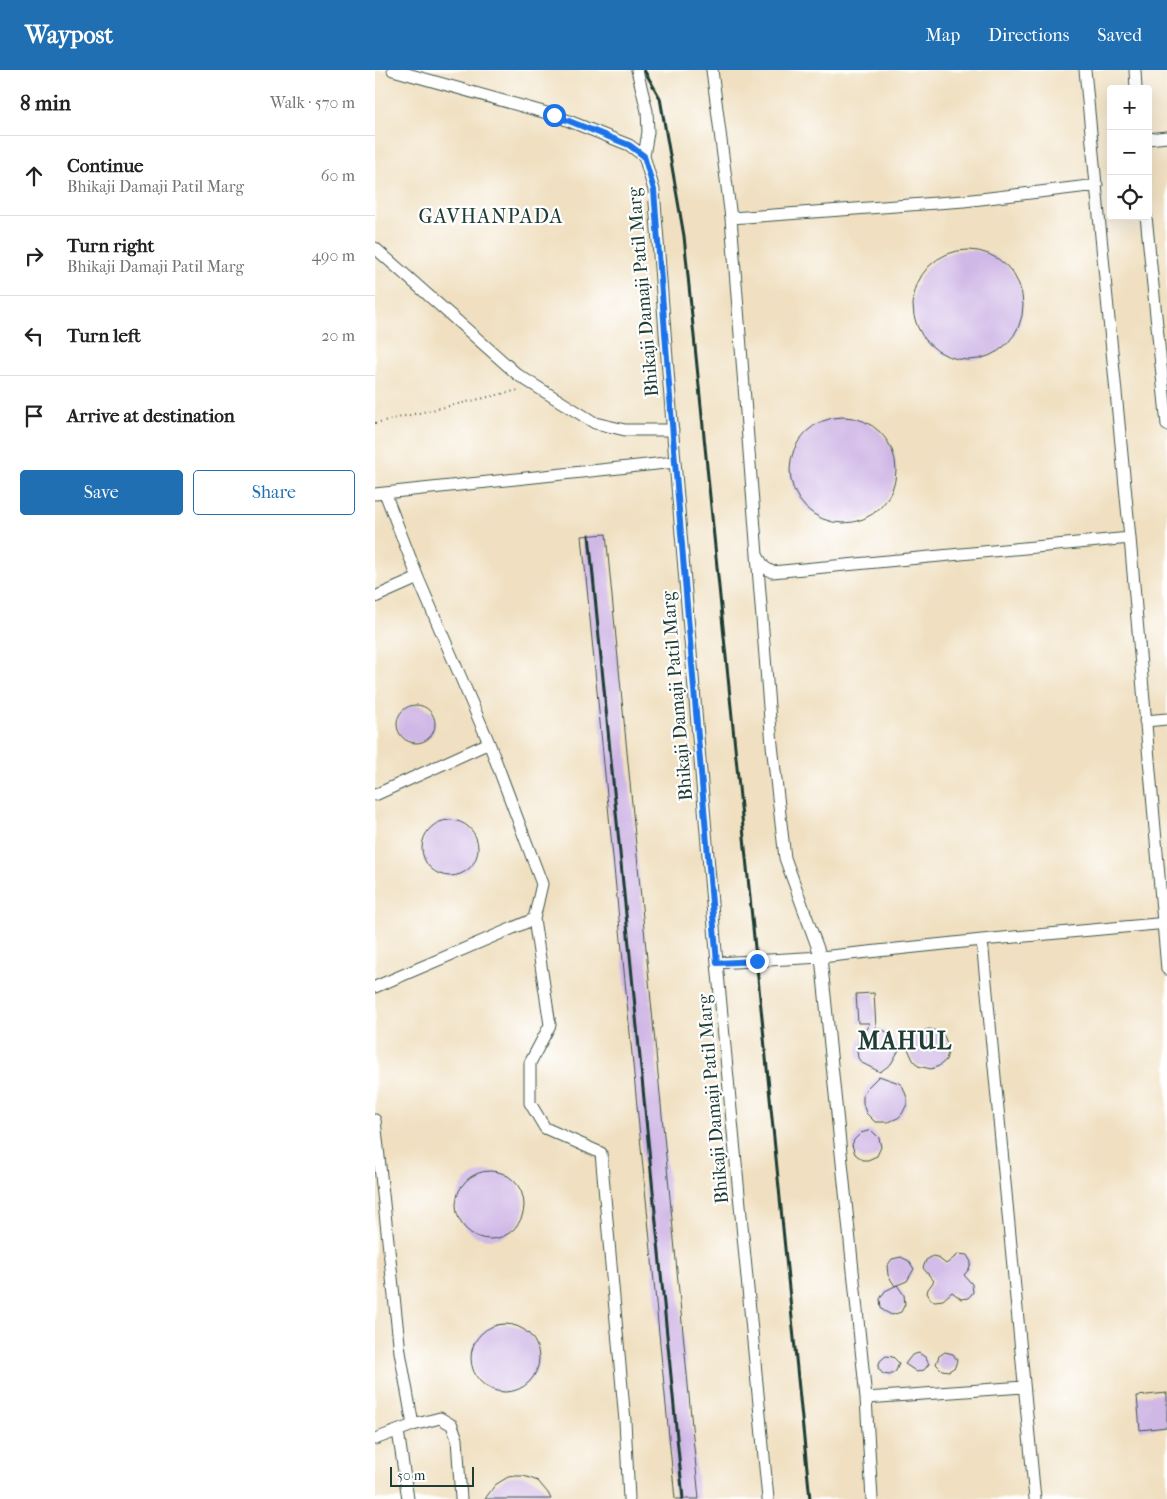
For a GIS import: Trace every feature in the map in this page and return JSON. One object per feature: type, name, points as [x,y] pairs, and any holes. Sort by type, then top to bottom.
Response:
[{"type":"street","points":[[393,70],[554,115],[629,145],[644,156],[648,132],[647,111],[637,70]]},
{"type":"street","points":[[712,70],[731,218],[772,745],[785,858],[821,957],[866,1398],[872,1499]]},
{"type":"street","points":[[1085,70],[1130,538],[1167,969]]},
{"type":"street","points":[[1135,70],[1136,85]]},
{"type":"street","points":[[1152,139],[1167,137]]},
{"type":"street","name":"Bhikaji Damaji Patil Marg","points":[[644,156],[654,190],[717,963],[768,1499]]},
{"type":"street","points":[[731,218],[965,201],[1097,186]]},
{"type":"street","points":[[1147,220],[1162,341],[1167,425]]},
{"type":"street","points":[[375,248],[483,346],[518,375],[595,423],[625,430],[673,430]]},
{"type":"street","points":[[629,1499],[625,1421],[601,1154],[545,1128],[530,1102],[530,1063],[550,1025],[534,919],[542,884],[489,743],[380,494],[675,462]]},
{"type":"street","points":[[757,555],[764,567],[772,572],[1130,538]]},
{"type":"street","points":[[375,597],[418,578]]},
{"type":"street","points":[[1145,721],[1167,718]]},
{"type":"street","points":[[375,795],[489,743]]},
{"type":"street","points":[[375,987],[534,919]]},
{"type":"street","points":[[717,963],[821,957],[1164,923]]},
{"type":"street","points":[[982,940],[1035,1499]]},
{"type":"street","points":[[375,1120],[399,1352],[413,1425]]},
{"type":"street","points":[[866,1398],[1024,1387]]},
{"type":"street","points":[[375,1440],[413,1425],[440,1418],[452,1425],[457,1439],[461,1499]]},
{"type":"street","points":[[398,1431],[408,1499]]},
{"type":"path","points":[[375,424],[536,386]]},
{"type":"building","points":[[968,250],[989,254],[1007,266],[1019,284],[1023,305],[1019,326],[1007,344],[989,356],[968,360],[947,356],[929,344],[917,326],[913,305],[917,284],[929,266],[947,254]]},
{"type":"building","points":[[843,417],[863,421],[881,432],[892,450],[896,470],[892,490],[881,508],[863,519],[843,523],[823,519],[805,508],[794,490],[790,470],[794,450],[805,432],[823,421]]},
{"type":"building","points":[[606,534],[699,1499],[675,1499],[582,536]]},
{"type":"building","points":[[416,705],[429,711],[435,724],[429,737],[416,743],[403,737],[397,724],[403,711]]},
{"type":"building","points":[[444,820],[456,820],[466,824],[474,832],[478,848],[474,864],[466,872],[456,876],[444,876],[434,872],[426,864],[422,854],[422,842],[426,832],[434,824]]},
{"type":"building","points":[[874,993],[876,1028],[892,1036],[899,1050],[891,1064],[880,1072],[862,1063],[858,1058],[857,1050],[859,1040],[870,1023],[858,1023],[856,994]]},
{"type":"building","points":[[929,1029],[937,1031],[944,1036],[949,1048],[946,1060],[939,1066],[931,1069],[918,1066],[908,1049],[916,1034]]},
{"type":"building","points":[[879,1076],[899,1083],[903,1087],[907,1098],[907,1104],[902,1114],[888,1122],[875,1122],[866,1113],[863,1104],[863,1095],[866,1089]]},
{"type":"building","points":[[871,1130],[879,1138],[881,1147],[877,1156],[863,1160],[855,1154],[852,1145],[861,1133]]},
{"type":"building","points":[[483,1171],[497,1171],[509,1176],[519,1186],[524,1198],[524,1212],[519,1224],[509,1234],[497,1239],[483,1239],[471,1234],[461,1224],[456,1212],[456,1198],[461,1186],[471,1176]]},
{"type":"building","points":[[959,1254],[967,1255],[971,1262],[969,1269],[964,1275],[972,1284],[973,1292],[968,1298],[961,1299],[952,1292],[943,1300],[931,1300],[927,1293],[934,1281],[923,1268],[926,1260],[933,1256],[946,1264]]},
{"type":"building","points":[[901,1257],[909,1261],[914,1269],[907,1281],[895,1286],[888,1275],[887,1266],[892,1259]]},
{"type":"building","points":[[897,1285],[904,1295],[905,1304],[901,1312],[892,1315],[881,1308],[880,1299],[885,1291]]},
{"type":"building","points":[[498,1324],[512,1324],[524,1329],[534,1339],[539,1351],[539,1365],[534,1377],[524,1387],[512,1392],[498,1392],[486,1387],[476,1377],[471,1365],[471,1351],[476,1339],[486,1329]]},
{"type":"building","points":[[945,1352],[953,1354],[957,1360],[955,1367],[949,1371],[942,1370],[936,1364],[939,1356]]},
{"type":"building","points":[[919,1353],[925,1357],[929,1364],[924,1370],[917,1372],[905,1364],[912,1355]]},
{"type":"building","points":[[886,1356],[893,1357],[899,1363],[896,1371],[890,1375],[883,1374],[878,1368],[880,1361]]},
{"type":"building","points":[[1167,1393],[1167,1427],[1140,1430],[1137,1396]]},
{"type":"building","points":[[524,1476],[538,1481],[551,1499],[485,1499],[495,1485],[508,1477]]},
{"type":"railway","points":[[644,70],[660,98],[684,236],[810,1499]]},
{"type":"railway","points":[[589,535],[683,1499]]},
{"type":"district","name":"GAVHANPADA","points":[[491,216]]},
{"type":"district","name":"MAHUL","points":[[905,1041]]},
{"type":"route","points":[[554,115],[629,145],[644,156],[654,190],[717,963],[757,961]]}]
